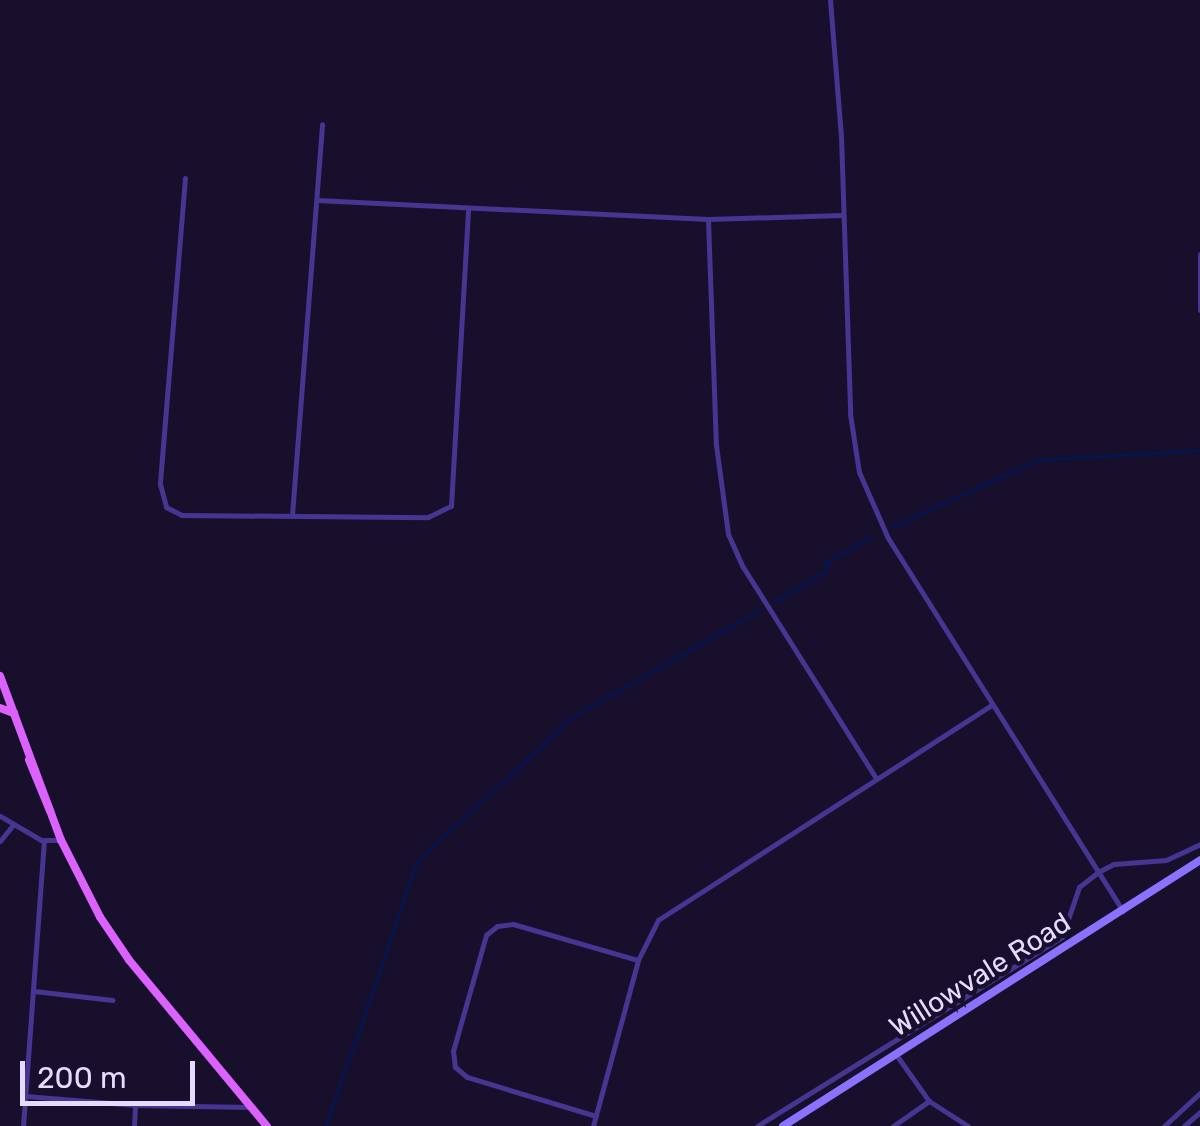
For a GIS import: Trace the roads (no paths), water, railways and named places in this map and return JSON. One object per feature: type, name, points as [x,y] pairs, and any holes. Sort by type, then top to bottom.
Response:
[{"type":"main road","points":[[0,676],[3,695],[14,713],[61,840],[88,896],[129,960],[268,1126]]},
{"type":"main road","points":[[0,708],[14,713]]},
{"type":"main road","name":"Willowvale Road","points":[[783,1126],[1200,860]]},
{"type":"street","points":[[830,0],[850,414],[860,472],[888,538],[1124,912]]},
{"type":"street","points":[[292,516],[322,124]]},
{"type":"street","points":[[185,178],[160,484],[163,502],[182,514],[428,517],[451,506],[468,210]]},
{"type":"street","points":[[317,200],[708,219],[842,214]]},
{"type":"street","points":[[708,219],[715,430],[728,534],[743,567],[876,778]]},
{"type":"street","points":[[1200,254],[1200,310]]},
{"type":"street","points":[[592,1126],[649,931],[672,907],[992,704]]},
{"type":"street","points":[[0,816],[44,841],[61,840]]},
{"type":"street","points":[[0,841],[12,824]]},
{"type":"street","points":[[23,1126],[44,841]]},
{"type":"street","points":[[758,1126],[1062,936],[1080,887],[1098,872],[1114,864],[1166,860],[1200,844]]},
{"type":"street","points":[[596,1116],[467,1077],[455,1067],[453,1051],[486,935],[497,926],[513,924],[638,960]]},
{"type":"street","points":[[34,990],[112,1000]]},
{"type":"street","points":[[896,1055],[929,1101],[968,1126]]},
{"type":"street","points":[[1164,1126],[1200,1093]]},
{"type":"street","points":[[26,1096],[135,1105],[250,1107]]},
{"type":"street","points":[[893,1126],[929,1101]]},
{"type":"street","points":[[134,1126],[135,1105]]},
{"type":"street","points":[[1184,1126],[1200,1112]]},
{"type":"waterway","points":[[892,527],[1038,460],[1200,450]]},
{"type":"waterway","points":[[775,601],[827,570],[825,563],[871,537]]},
{"type":"waterway","points":[[326,1126],[417,861],[574,716],[758,611]]}]
